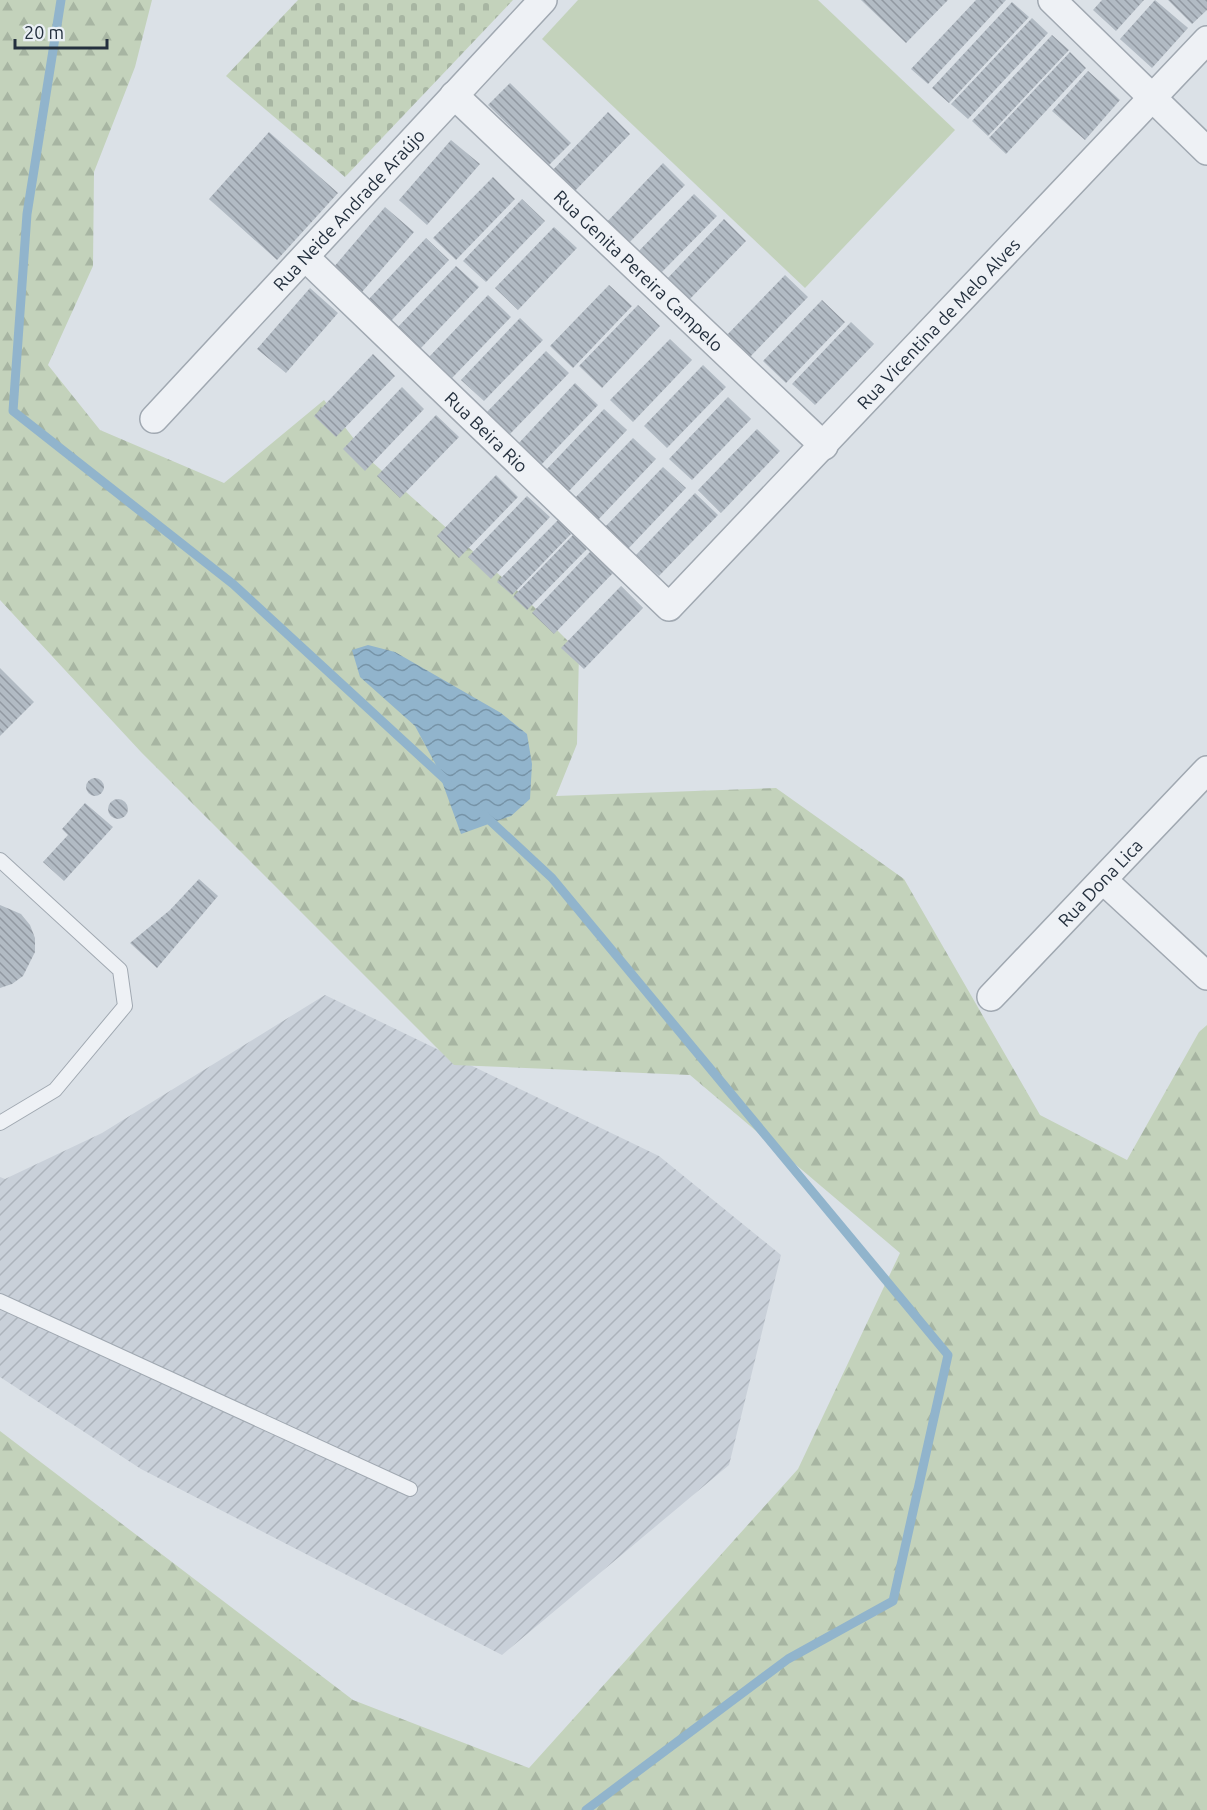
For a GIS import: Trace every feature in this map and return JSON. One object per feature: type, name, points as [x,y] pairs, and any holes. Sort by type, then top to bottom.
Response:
[{"type":"street","name":"Rua Neide Andrade Araújo","points":[[154,419],[543,0]]},
{"type":"street","points":[[1052,0],[1207,151]]},
{"type":"street","name":"Rua Vicentina de Melo Alves","points":[[669,607],[1207,40]]},
{"type":"street","name":"Rua Genita Pereira Campelo","points":[[454,95],[824,446]]},
{"type":"street","name":"Rua Beira Rio","points":[[305,257],[669,607]]},
{"type":"street","name":"Rua Dona Lica","points":[[991,997],[1207,770]]},
{"type":"street","points":[[1103,880],[1207,976]]},
{"type":"lane","points":[[0,860],[120,970],[126,1006],[55,1090],[0,1123]]},
{"type":"lane","points":[[0,1301],[410,1489]]},
{"type":"shaded area","points":[[325,995],[659,1156],[781,1255],[729,1465],[502,1655],[141,1469],[0,1377],[0,1177],[5,1179],[102,1133]]},
{"type":"green space","points":[[0,0],[152,0],[135,67],[94,172],[93,266],[48,365],[100,430],[224,483],[324,400],[371,461],[521,594],[579,652],[577,744],[556,796],[776,788],[904,879],[1040,1115],[1127,1160],[1199,1032],[1207,1025],[1207,1810],[0,1810],[0,1431],[353,1700],[529,1768],[798,1469],[900,1253],[690,1075],[454,1065],[141,752],[0,600]]},
{"type":"green space","points":[[298,0],[513,0],[345,177],[226,76]]},
{"type":"green space","points":[[578,0],[818,0],[955,130],[805,288],[542,39]]},
{"type":"water","points":[[368,645],[395,652],[501,713],[527,734],[532,764],[530,799],[511,816],[461,834],[436,765],[415,726],[360,677],[352,650]]},
{"type":"building","points":[[861,0],[948,0],[906,43]]},
{"type":"building","points":[[976,0],[1006,0],[928,84],[911,69]]},
{"type":"building","points":[[1102,0],[1144,0],[1116,31],[1093,10]]},
{"type":"building","points":[[1155,0],[1188,28],[1152,68],[1120,39]]},
{"type":"building","points":[[1168,0],[1207,0],[1207,10],[1192,24]]},
{"type":"building","points":[[1012,2],[1029,17],[949,103],[932,88]]},
{"type":"building","points":[[1032,18],[1048,33],[968,119],[951,104]]},
{"type":"building","points":[[1052,35],[1069,50],[988,136],[972,121]]},
{"type":"building","points":[[1070,52],[1086,68],[1006,154],[989,138]]},
{"type":"building","points":[[1088,71],[1120,100],[1085,140],[1052,111]]},
{"type":"building","points":[[510,83],[571,143],[549,165],[488,105]]},
{"type":"building","points":[[608,112],[630,134],[571,195],[549,174]]},
{"type":"building","points":[[269,132],[338,193],[277,260],[209,199]]},
{"type":"building","points":[[451,140],[480,164],[427,225],[399,200]]},
{"type":"building","points":[[663,163],[685,185],[626,246],[604,225]]},
{"type":"building","points":[[493,177],[515,199],[456,260],[433,238]]},
{"type":"building","points":[[694,194],[717,216],[657,277],[635,255]]},
{"type":"building","points":[[522,199],[545,221],[486,282],[463,261]]},
{"type":"building","points":[[385,207],[414,232],[362,292],[333,268]]},
{"type":"building","points":[[724,219],[746,241],[687,302],[665,281]]},
{"type":"building","points":[[554,227],[577,248],[518,310],[495,288]]},
{"type":"building","points":[[426,238],[449,260],[390,322],[368,300]]},
{"type":"building","points":[[456,266],[479,287],[420,349],[398,327]]},
{"type":"building","points":[[785,275],[808,297],[749,358],[726,336]]},
{"type":"building","points":[[609,285],[632,306],[573,368],[550,346]]},
{"type":"building","points":[[310,288],[338,313],[286,373],[257,349]]},
{"type":"building","points":[[488,295],[511,317],[452,378],[429,357]]},
{"type":"building","points":[[822,300],[845,322],[786,383],[763,361]]},
{"type":"building","points":[[638,305],[660,326],[602,388],[579,366]]},
{"type":"building","points":[[520,318],[543,340],[484,401],[461,380]]},
{"type":"building","points":[[851,322],[874,344],[815,405],[792,384]]},
{"type":"building","points":[[670,339],[692,360],[633,422],[610,400]]},
{"type":"building","points":[[546,351],[569,373],[510,434],[487,412]]},
{"type":"building","points":[[373,354],[395,376],[336,437],[314,416]]},
{"type":"building","points":[[703,365],[726,387],[667,448],[644,426]]},
{"type":"building","points":[[575,383],[598,405],[540,466],[517,445]]},
{"type":"building","points":[[402,387],[424,409],[365,471],[343,449]]},
{"type":"building","points":[[728,397],[751,419],[692,480],[669,459]]},
{"type":"building","points":[[604,409],[627,430],[568,492],[546,470]]},
{"type":"building","points":[[436,415],[459,437],[400,498],[377,476]]},
{"type":"building","points":[[757,429],[780,451],[721,513],[698,490]]},
{"type":"building","points":[[633,438],[656,459],[597,521],[574,499]]},
{"type":"building","points":[[663,467],[686,488],[627,550],[604,528]]},
{"type":"building","points":[[496,475],[518,497],[459,558],[437,536]]},
{"type":"building","points":[[695,493],[718,515],[659,576],[636,555]]},
{"type":"building","points":[[527,496],[550,517],[491,579],[468,557]]},
{"type":"building","points":[[558,520],[571,534],[512,595],[497,582]]},
{"type":"building","points":[[573,535],[587,549],[527,610],[513,597]]},
{"type":"building","points":[[591,551],[613,573],[554,634],[532,613]]},
{"type":"building","points":[[621,586],[643,608],[584,669],[561,648]]},
{"type":"building","points":[[0,668],[34,702],[0,736]]},
{"type":"building","points":[[95,778],[101,781],[104,787],[101,793],[95,796],[89,793],[86,787],[89,781]]},
{"type":"building","points":[[118,799],[125,802],[128,809],[125,816],[118,819],[111,816],[108,809],[111,802]]},
{"type":"building","points":[[85,803],[113,827],[64,881],[43,862],[68,835],[62,829]]},
{"type":"building","points":[[199,879],[218,896],[157,968],[130,943],[170,910]]},
{"type":"building","points":[[0,905],[21,914],[30,925],[35,938],[35,952],[23,976],[12,984],[0,988]]},
{"type":"waterway","points":[[61,0],[27,214],[13,411],[233,584],[447,781]]},
{"type":"waterway","points":[[484,815],[552,878],[948,1355],[893,1601],[788,1659],[586,1810]]}]
